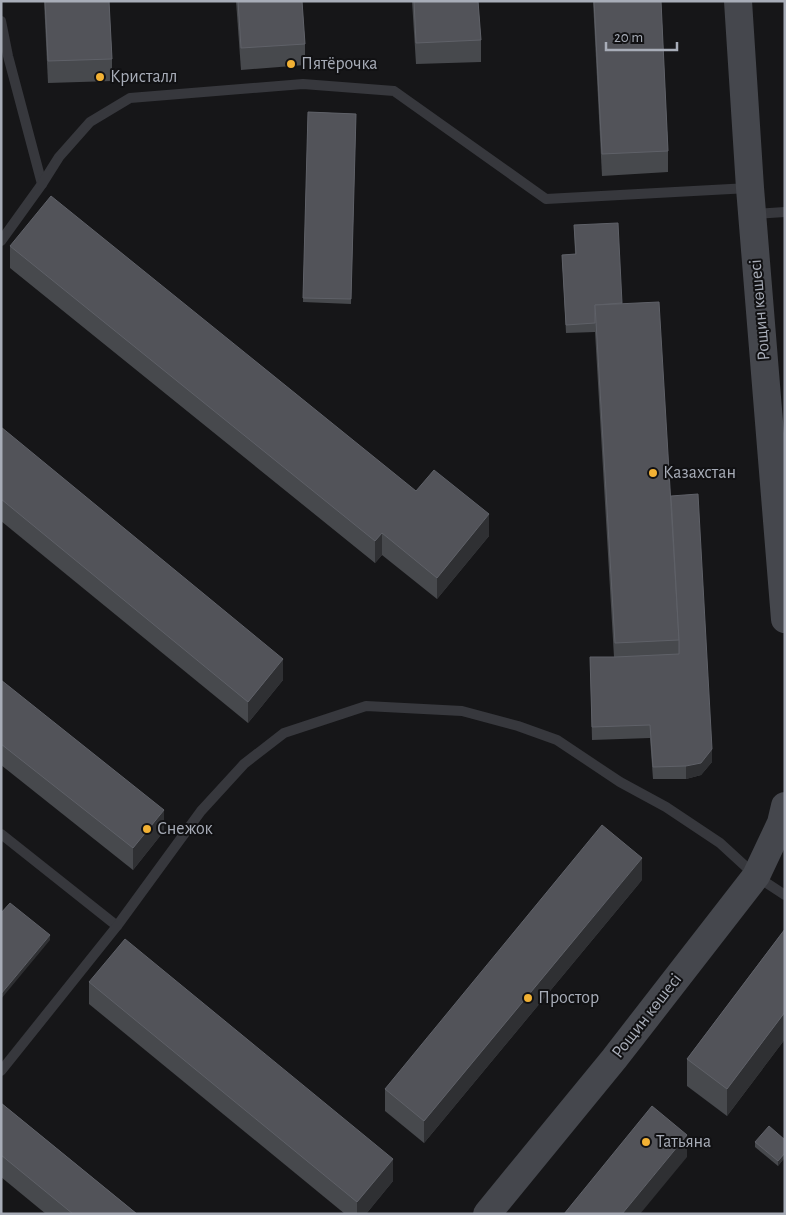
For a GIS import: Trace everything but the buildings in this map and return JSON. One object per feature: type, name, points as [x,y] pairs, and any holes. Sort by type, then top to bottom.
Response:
[{"type":"street","name":"Рощин көшесі","points":[[738,1],[751,201],[785,619]]},
{"type":"street","name":"Рощин көшесі","points":[[487,1214],[614,1059],[756,876],[781,823],[785,806]]},
{"type":"lane","points":[[1,21],[8,56],[42,184]]},
{"type":"lane","points":[[1,240],[42,184],[59,157],[90,122],[130,98],[303,84],[394,91],[546,199],[751,201],[785,212]]},
{"type":"lane","points":[[1,1071],[117,926],[201,810],[244,764],[284,733],[366,706],[462,711],[518,726],[557,740],[620,782],[666,807],[720,843],[756,876],[785,895]]},
{"type":"lane","points":[[1,834],[117,926]]},
{"type":"place","name":"Пятёрочка","points":[[291,64]]},
{"type":"place","name":"Кристалл","points":[[100,77]]},
{"type":"place","name":"Казахстан","points":[[653,473]]},
{"type":"place","name":"Снежок","points":[[147,829]]},
{"type":"place","name":"Простор","points":[[528,998]]},
{"type":"place","name":"Татьяна","points":[[646,1142]]}]
